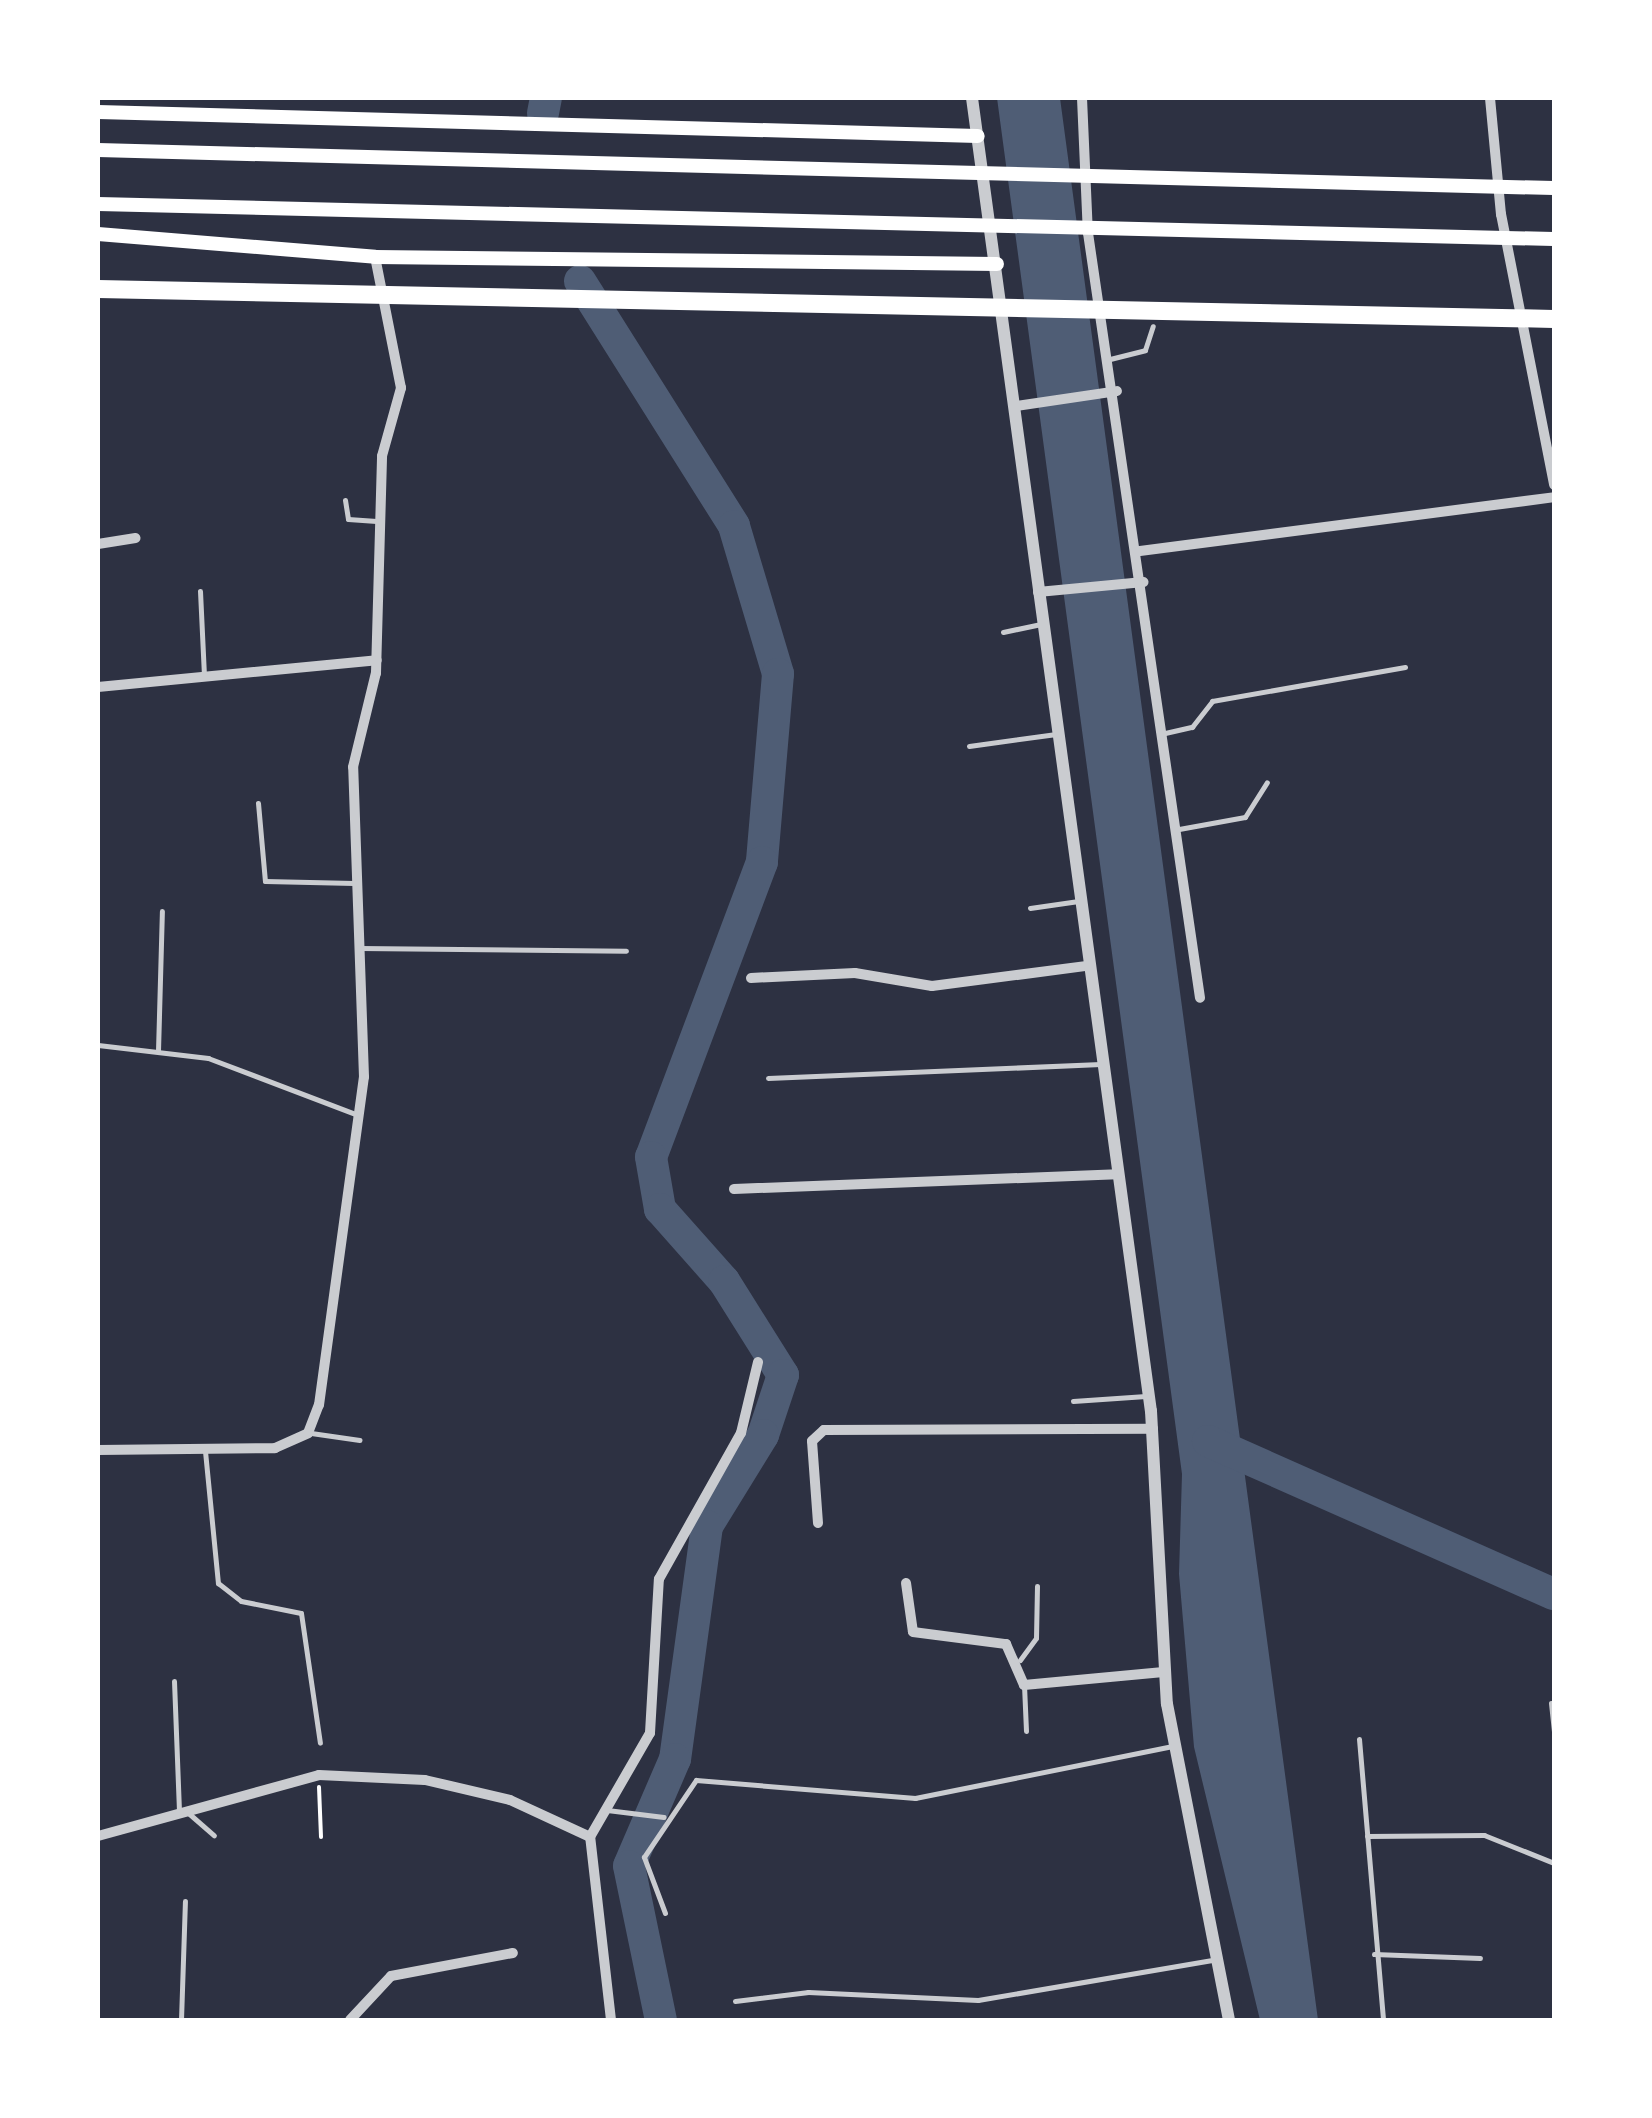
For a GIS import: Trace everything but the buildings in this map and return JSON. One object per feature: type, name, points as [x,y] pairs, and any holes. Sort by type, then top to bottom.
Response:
[{"type":"highway","points":[[98,289],[1554,318]]},
{"type":"main road","points":[[98,112],[978,136]]},
{"type":"main road","points":[[98,150],[380,154],[1554,188]]},
{"type":"main road","points":[[98,204],[1554,239]]},
{"type":"main road","points":[[98,234],[375,257],[997,264]]},
{"type":"street","points":[[972,98],[1016,406],[1078,902],[1153,1429],[1163,1672],[1229,2020]]},
{"type":"street","points":[[1082,98],[1088,233],[1110,360],[1110,392],[1140,551],[1139,583],[1166,733],[1200,998]]},
{"type":"street","points":[[1490,98],[1501,214],[1554,485]]},
{"type":"street","points":[[98,1450],[275,1448],[308,1433],[359,1115],[360,948],[353,767],[378,660],[382,456],[401,388],[375,257]]},
{"type":"street","points":[[1016,406],[1110,392]]},
{"type":"street","points":[[1140,551],[1554,498]]},
{"type":"street","points":[[98,544],[136,538]]},
{"type":"street","points":[[1038,592],[1139,583]]},
{"type":"street","points":[[98,687],[378,660]]},
{"type":"street","points":[[751,978],[855,973],[946,985],[1087,966]]},
{"type":"street","points":[[734,1189],[1116,1174]]},
{"type":"street","points":[[610,2020],[590,1837],[650,1732],[668,1554],[741,1433],[758,1362]]},
{"type":"street","points":[[818,1523],[812,1441],[824,1430],[1153,1429]]},
{"type":"street","points":[[906,1583],[917,1635],[996,1641],[1020,1660],[1024,1685],[1163,1672]]},
{"type":"street","points":[[98,1836],[296,1775],[393,1778],[510,1800],[590,1837]]},
{"type":"street","points":[[350,2020],[391,1976],[513,1953]]},
{"type":"lane","points":[[1110,360],[1145,350],[1153,326]]},
{"type":"lane","points":[[345,500],[348,519],[380,521]]},
{"type":"lane","points":[[200,591],[204,675]]},
{"type":"lane","points":[[1003,632],[1042,624]]},
{"type":"lane","points":[[1166,733],[1192,727],[1212,701],[1404,668]]},
{"type":"lane","points":[[969,746],[1056,734]]},
{"type":"lane","points":[[1179,829],[1245,818],[1267,782]]},
{"type":"lane","points":[[258,802],[265,881],[357,882]]},
{"type":"lane","points":[[1030,908],[1078,902]]},
{"type":"lane","points":[[158,1051],[162,911]]},
{"type":"lane","points":[[360,948],[626,951]]},
{"type":"lane","points":[[98,1045],[158,1051],[241,1068],[359,1115]]},
{"type":"lane","points":[[768,1078],[1101,1064]]},
{"type":"lane","points":[[1073,1401],[1148,1396]]},
{"type":"lane","points":[[308,1433],[359,1440]]},
{"type":"lane","points":[[205,1450],[218,1583],[241,1600],[301,1613],[320,1744]]},
{"type":"lane","points":[[1020,1660],[1036,1638],[1037,1586]]},
{"type":"lane","points":[[174,1681],[184,1811],[201,1829],[214,1835]]},
{"type":"lane","points":[[1024,1685],[1026,1731]]},
{"type":"lane","points":[[1551,1703],[1554,1732]]},
{"type":"lane","points":[[1359,1740],[1374,1954],[1383,2020]]},
{"type":"lane","points":[[665,1912],[644,1868],[662,1816],[696,1780],[915,1798],[1174,1746]]},
{"type":"lane","points":[[608,1810],[662,1816]]},
{"type":"lane","points":[[1367,1836],[1484,1834],[1554,1863]]},
{"type":"lane","points":[[181,2020],[185,1901]]},
{"type":"lane","points":[[1374,1954],[1480,1958]]},
{"type":"lane","points":[[735,2001],[808,1992],[978,2000],[1217,1959]]},
{"type":"path","points":[[320,1793],[321,1837]]},
{"type":"water","points":[[997,98],[1060,98],[1318,2020],[1260,2020],[1194,1747],[1179,1574],[1182,1474]]},
{"type":"waterway","points":[[543,113],[546,98]]},
{"type":"waterway","points":[[580,281],[734,526],[778,674],[762,862],[651,1157],[660,1209],[724,1281],[783,1375],[763,1435],[707,1526],[675,1759],[629,1866],[661,2020]]},
{"type":"waterway","points":[[1208,1441],[1554,1594]]}]
